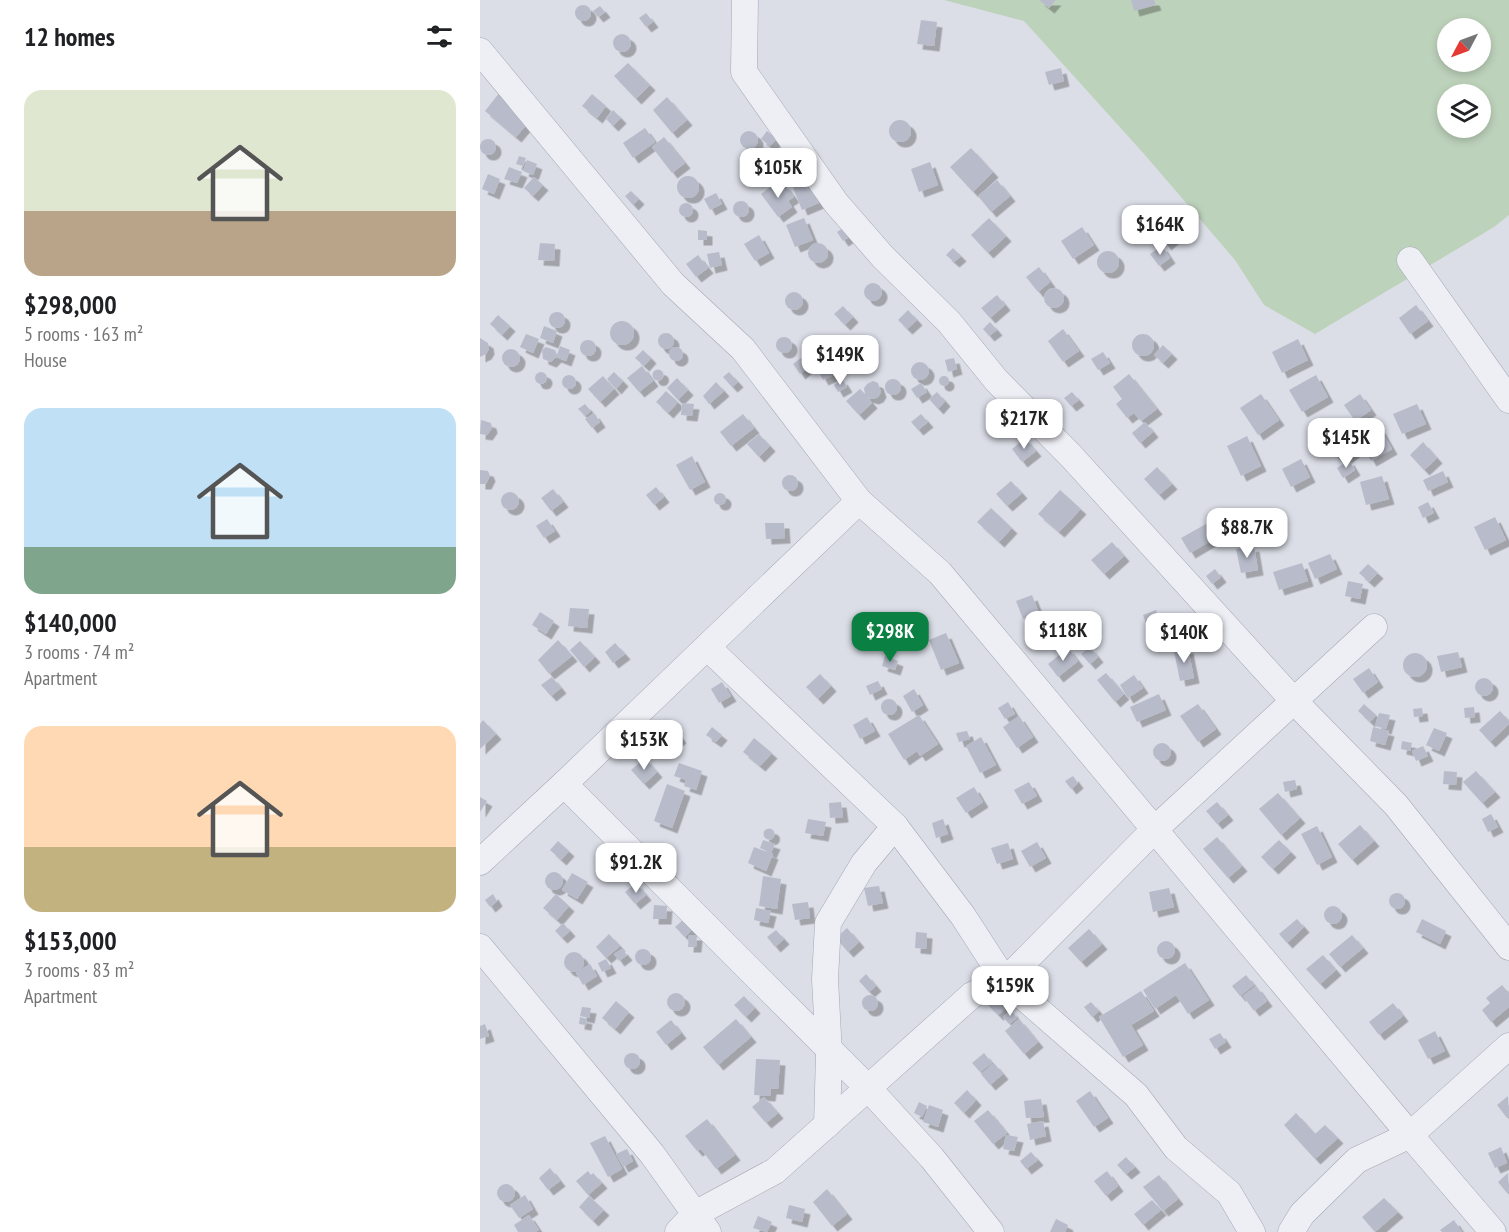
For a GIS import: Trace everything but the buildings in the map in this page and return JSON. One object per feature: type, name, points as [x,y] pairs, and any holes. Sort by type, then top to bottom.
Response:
[{"type":"street","points":[[746,0],[744,72],[836,203],[883,256],[949,322],[996,380],[1071,456],[1294,701],[1396,805],[1509,947]]},
{"type":"street","points":[[480,51],[673,284],[743,349],[858,501],[940,573],[1493,1232]]},
{"type":"street","points":[[1410,260],[1509,400]]},
{"type":"street","points":[[480,862],[858,501]]},
{"type":"street","points":[[480,947],[652,1154],[694,1226],[775,1171],[972,995],[1005,981],[1155,829],[1374,627]]},
{"type":"street","points":[[707,647],[895,826],[963,916],[1005,981],[1136,1095],[1176,1148],[1229,1192],[1252,1232]]},
{"type":"street","points":[[564,784],[869,1089],[932,1158],[991,1232]]},
{"type":"street","points":[[827,1125],[828,1048],[825,979],[828,923],[864,862],[895,826]]},
{"type":"street","points":[[1291,1232],[1302,1214],[1357,1160],[1410,1135],[1509,1046]]},
{"type":"green space","points":[[944,0],[1509,0],[1509,215],[1494,227],[1315,334],[1264,305],[1235,260],[1145,155],[1024,21]]}]
